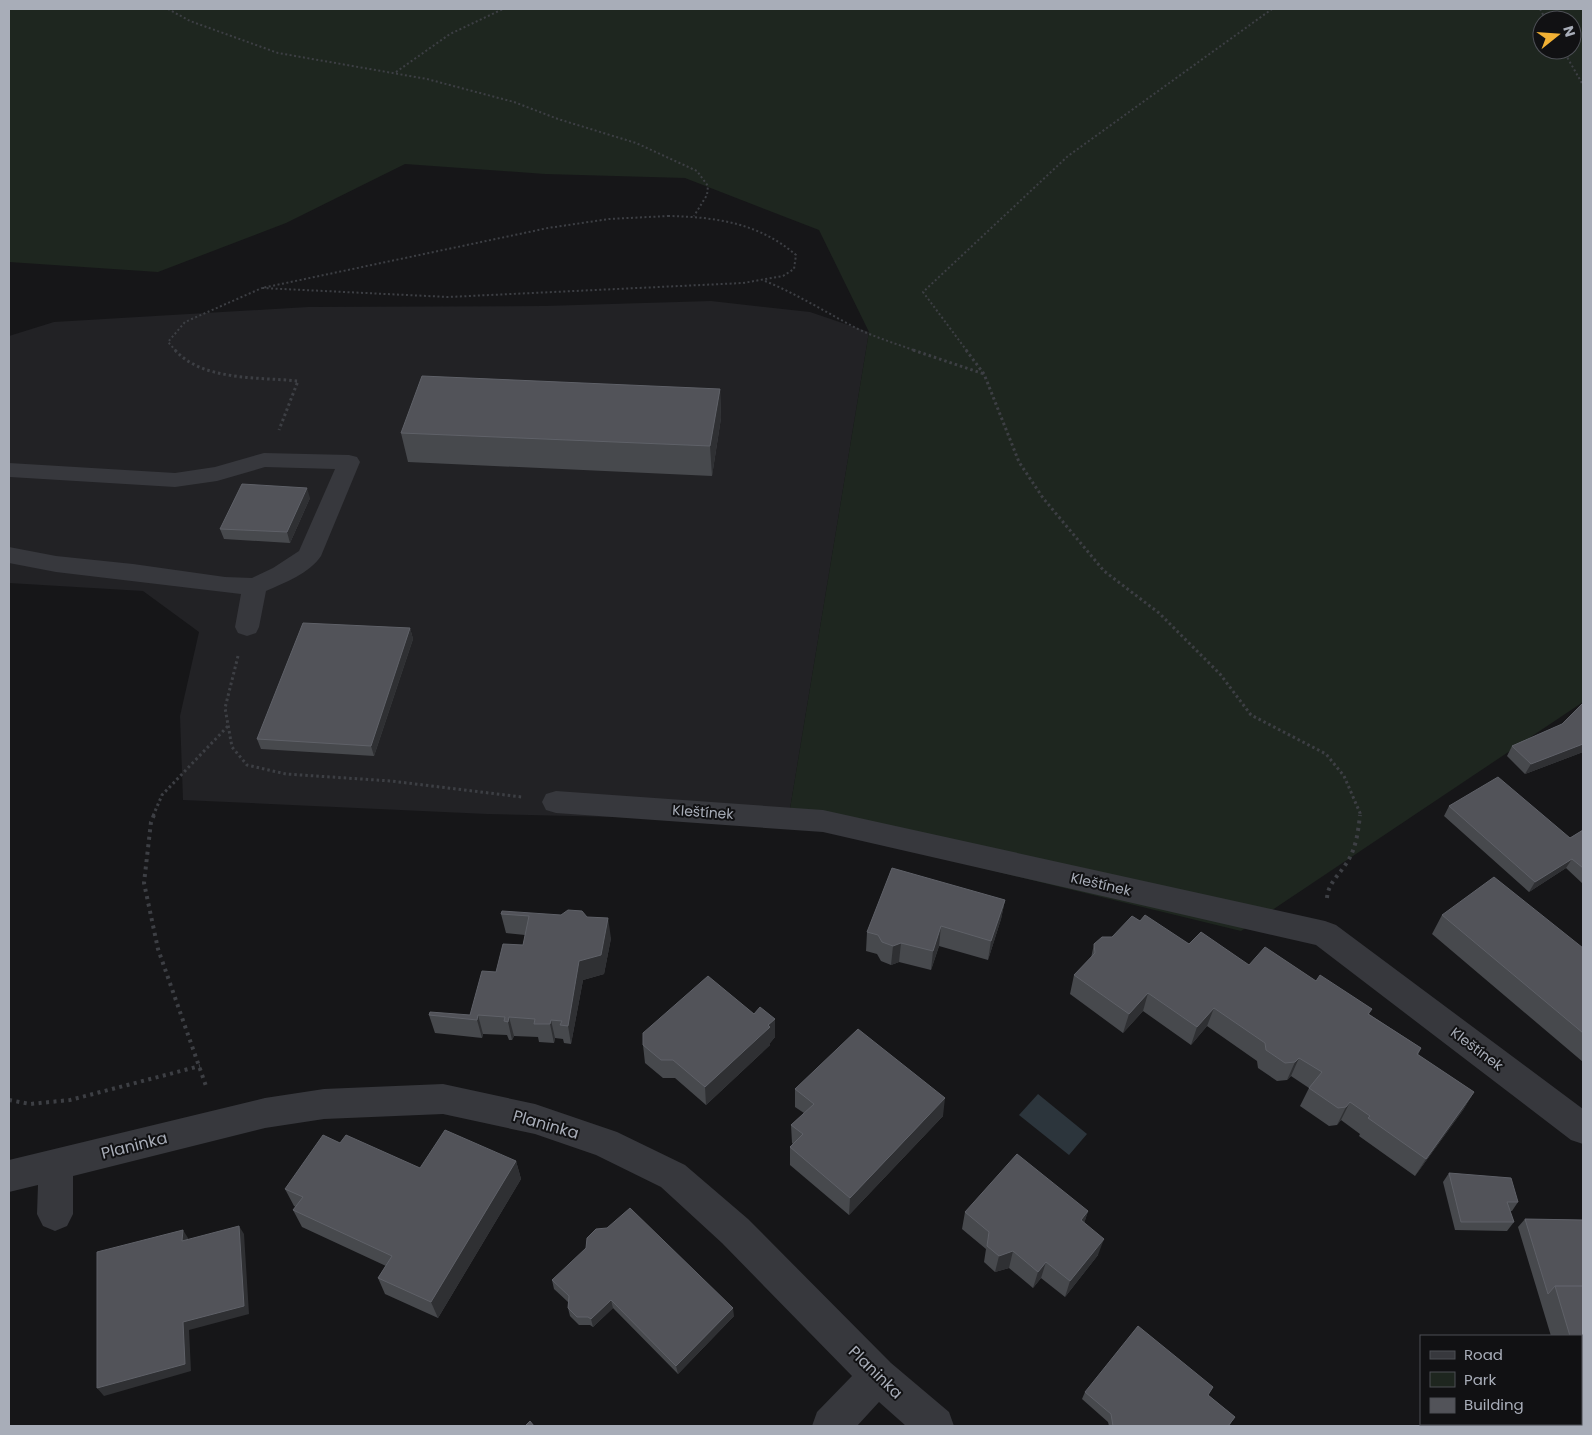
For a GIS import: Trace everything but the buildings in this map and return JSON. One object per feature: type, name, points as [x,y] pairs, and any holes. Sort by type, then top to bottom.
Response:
[{"type":"street","name":"Kleštínek","points":[[556,802],[823,821],[1325,934],[1583,1129]]},
{"type":"street","name":"Planinka","points":[[9,1176],[266,1113],[324,1104],[443,1099],[535,1119],[605,1142],[674,1176],[735,1231],[878,1376],[935,1426]]},
{"type":"street","points":[[56,1164],[56,1214]]},
{"type":"street","points":[[831,1426],[878,1376]]},
{"type":"lane","points":[[9,555],[56,564],[133,572],[225,585],[255,586],[282,574],[310,556],[349,462],[264,460],[217,474],[176,480],[10,470]]},
{"type":"lane","points":[[247,627],[255,586]]},
{"type":"path","points":[[168,9],[190,20],[278,53],[427,79],[514,102],[558,119],[636,143],[697,171],[708,186],[707,195],[694,216]]},
{"type":"path","points":[[396,73],[450,34],[503,9]]},
{"type":"path","points":[[1272,9],[1068,156],[923,292],[984,374],[1019,462],[1043,498],[1104,570],[1159,613],[1220,674],[1250,715],[1326,754],[1344,776],[1360,812],[1358,838],[1347,863],[1328,888],[1325,934]]},
{"type":"path","points":[[1569,60],[1583,85]]},
{"type":"path","points":[[262,288],[448,297],[765,280],[783,276],[794,269],[796,255],[783,243],[764,232],[733,222],[694,216],[610,218],[548,228],[262,288],[185,322],[168,342],[182,358],[212,372],[298,381],[276,438],[264,460]]},
{"type":"path","points":[[765,280],[794,293],[813,306],[861,330],[957,366],[984,374]]},
{"type":"path","points":[[247,627],[230,683],[225,708],[232,747],[247,765],[286,774],[390,781],[556,802]]},
{"type":"path","points":[[209,1096],[158,949],[144,884],[150,822],[162,795],[228,726]]},
{"type":"path","points":[[9,1100],[30,1104],[70,1100],[200,1066]]},
{"type":"shaded area","points":[[711,301],[810,312],[869,332],[788,821],[487,814],[183,800],[180,716],[199,632],[143,591],[9,583],[9,336],[54,322],[308,307],[544,306]]},
{"type":"shaded area","points":[[1038,1094],[1087,1134],[1069,1155],[1019,1115]]},
{"type":"green space","points":[[9,9],[1583,9],[1583,702],[1241,931],[788,821],[869,332],[819,230],[685,178],[545,174],[405,164],[286,223],[158,272],[9,262]]}]
